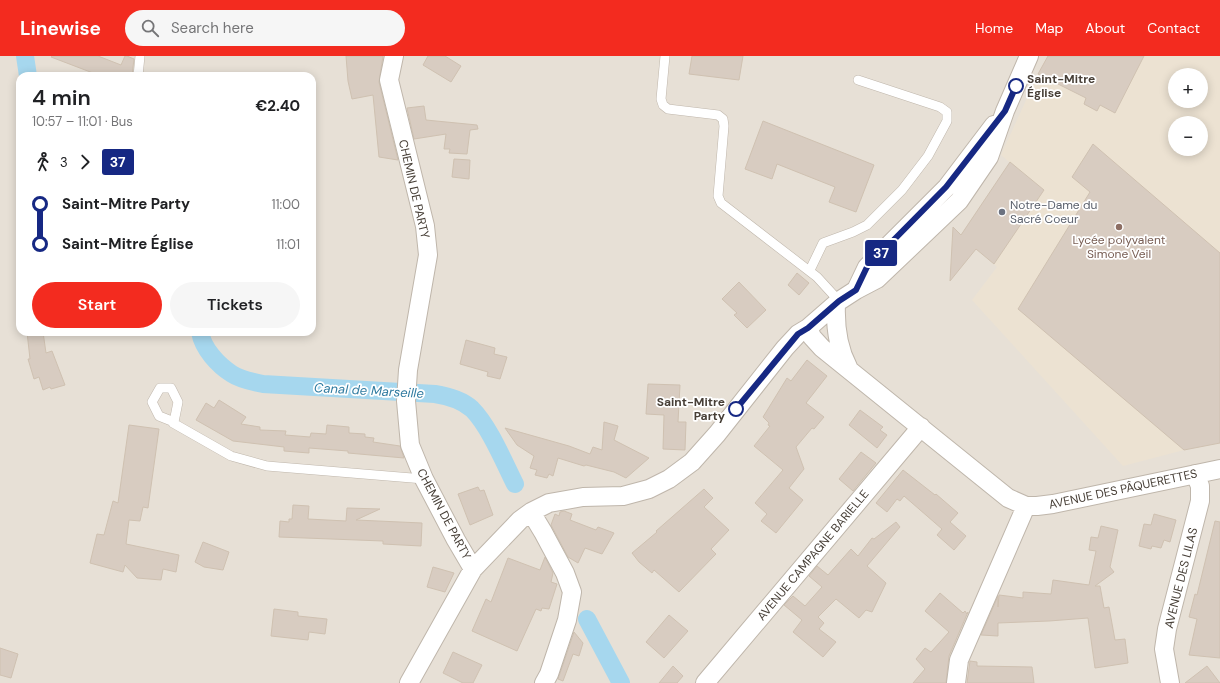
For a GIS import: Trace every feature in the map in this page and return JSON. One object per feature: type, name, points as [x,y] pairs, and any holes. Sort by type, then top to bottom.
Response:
[{"type":"street","name":"CHEMIN DE PARTY","points":[[394,56],[389,80],[425,226],[428,255],[408,370],[406,401],[410,445],[424,479],[473,569],[409,683]]},
{"type":"street","points":[[473,569],[526,516],[549,503],[583,497],[623,496],[649,489],[669,480],[692,462],[717,434],[785,348],[798,334],[808,328],[837,303],[856,290],[867,267],[946,187],[1005,111],[1029,56]]},
{"type":"street","points":[[837,303],[835,318],[839,345],[850,371]]},
{"type":"street","points":[[808,328],[812,337],[822,348],[850,371],[921,427],[994,488],[1008,498],[1026,506],[959,660],[956,683]]},
{"type":"street","name":"AVENUE CAMPAGNE BARIELLE","points":[[705,683],[921,427]]},
{"type":"street","name":"AVENUE DES PÂQUERETTES","points":[[1026,506],[1053,504],[1220,469]]},
{"type":"street","name":"AVENUE DES LILAS","points":[[1170,683],[1164,649],[1167,629],[1200,501],[1200,486],[1195,474]]},
{"type":"street","points":[[526,516],[565,572],[572,592],[567,620],[549,674],[544,683]]},
{"type":"lane","points":[[138,72],[140,56]]},
{"type":"lane","points":[[664,56],[661,99],[663,105],[668,109],[718,114],[723,119],[724,126],[718,196],[721,203],[810,270],[837,303]]},
{"type":"lane","points":[[810,270],[823,243],[867,225],[902,190],[928,156],[947,122],[947,112],[940,107],[858,80]]},
{"type":"lane","points":[[174,422],[231,456],[267,466],[424,479]]},
{"type":"shaded area","points":[[0,56],[1220,56],[1220,683],[0,683]]},
{"type":"shaded area","name":"Lycée polyvalent Simone Veil","points":[[1048,56],[1220,56],[1220,443],[1184,450],[1123,466],[972,300],[997,267],[994,264],[1043,190],[1001,155],[1038,74]]},
{"type":"building","points":[[98,56],[121,65],[125,56],[134,59],[132,72],[90,72],[51,57]]},
{"type":"building","points":[[346,56],[383,56],[379,82],[398,160],[379,157],[373,95],[352,99],[348,81]]},
{"type":"building","points":[[428,56],[445,56],[461,66],[451,82],[423,65]]},
{"type":"building","points":[[692,56],[743,56],[739,80],[689,74]]},
{"type":"building","points":[[1048,56],[1144,56],[1115,113],[1100,105],[1097,111],[1084,104],[1086,98],[1038,74]]},
{"type":"building","points":[[424,106],[426,120],[477,125],[478,129],[470,130],[467,154],[449,153],[450,149],[444,149],[446,134],[414,139],[407,108]]},
{"type":"building","points":[[763,121],[874,165],[856,212],[829,202],[835,187],[777,164],[772,179],[745,169]]},
{"type":"building","points":[[1093,144],[1220,253],[1220,443],[1184,450],[1018,309],[1090,192],[1072,177]]},
{"type":"building","points":[[454,159],[470,160],[469,179],[452,177]]},
{"type":"building","name":"Notre-Dame du Sacré Coeur","points":[[1010,162],[1044,190],[994,264],[976,249],[950,281],[953,227],[961,235]]},
{"type":"building","points":[[797,273],[809,283],[799,295],[788,285]]},
{"type":"building","points":[[739,282],[766,310],[747,328],[734,315],[737,313],[722,299]]},
{"type":"building","points":[[27,336],[44,336],[46,353],[52,351],[65,385],[51,389],[50,387],[43,390],[39,377],[34,379],[28,359],[30,359]]},
{"type":"building","points":[[466,340],[495,348],[494,354],[507,357],[500,379],[487,376],[488,372],[460,364]]},
{"type":"building","points":[[807,360],[827,376],[806,403],[824,417],[814,429],[812,428],[796,447],[804,469],[789,488],[803,500],[776,533],[761,521],[767,514],[755,503],[783,470],[754,446],[770,426],[763,417],[787,378],[791,381]]},
{"type":"building","points":[[648,384],[680,385],[678,422],[686,422],[685,450],[663,449],[664,415],[646,414]]},
{"type":"building","points":[[219,400],[246,417],[241,424],[260,427],[260,430],[286,431],[285,435],[310,437],[311,433],[326,434],[327,425],[349,427],[349,433],[365,434],[365,437],[374,438],[373,442],[400,446],[404,458],[309,448],[309,453],[284,451],[284,447],[233,441],[196,420],[206,403],[214,408]]},
{"type":"building","points":[[860,410],[883,427],[880,430],[887,435],[877,448],[849,425]]},
{"type":"building","points":[[604,422],[618,426],[614,440],[649,458],[626,478],[614,472],[586,465],[584,466],[558,458],[553,476],[549,474],[547,478],[535,475],[537,470],[530,468],[534,456],[517,445],[505,428],[569,446],[590,454],[593,447],[602,450]]},
{"type":"building","points":[[129,425],[159,429],[148,508],[143,507],[140,521],[129,520],[126,544],[179,555],[176,572],[163,569],[161,580],[137,578],[125,565],[123,572],[90,563],[97,534],[104,535],[113,501],[118,503]]},
{"type":"building","points":[[861,452],[876,463],[853,491],[839,479]]},
{"type":"building","points":[[903,470],[935,495],[936,494],[958,513],[950,522],[966,536],[954,550],[937,535],[942,529],[904,496],[900,501],[897,499],[887,512],[876,503]]},
{"type":"building","points":[[478,487],[480,491],[484,490],[493,515],[470,525],[458,494]]},
{"type":"building","points":[[704,489],[713,498],[704,507],[729,530],[711,549],[716,554],[679,592],[654,570],[652,573],[639,562],[632,553]]},
{"type":"building","points":[[293,505],[309,506],[308,519],[346,521],[347,508],[380,509],[356,520],[422,523],[421,546],[383,544],[383,541],[279,537],[280,521],[289,522],[289,519],[292,519]]},
{"type":"building","points":[[564,511],[572,514],[570,520],[596,530],[598,527],[614,533],[602,554],[585,548],[578,563],[568,557],[551,525],[555,514],[559,516],[560,512]]},
{"type":"building","points":[[1154,514],[1176,520],[1170,542],[1164,540],[1161,548],[1152,546],[1151,549],[1139,546],[1144,524],[1151,525]]},
{"type":"building","points":[[1215,521],[1220,522],[1220,658],[1189,655],[1197,619],[1189,617],[1195,594],[1197,595]]},
{"type":"building","points":[[896,522],[900,527],[867,566],[886,583],[872,612],[866,610],[859,618],[836,599],[818,617],[824,623],[819,629],[836,642],[823,657],[793,632],[802,620],[784,605],[793,596],[805,606],[822,587],[809,576],[817,566],[828,575],[851,549],[858,556],[872,538],[874,539]]},
{"type":"building","points":[[1101,526],[1118,530],[1110,567],[1114,572],[1095,586],[1100,586],[1104,608],[1109,607],[1115,640],[1125,639],[1128,663],[1095,668],[1088,618],[998,623],[998,636],[981,635],[998,596],[998,607],[999,595],[1023,598],[1023,592],[1051,594],[1053,580],[1089,585],[1096,551],[1089,550],[1091,537],[1098,538]]},
{"type":"building","points":[[203,542],[229,552],[223,570],[204,567],[195,562]]},
{"type":"building","points":[[545,557],[553,573],[551,582],[557,584],[549,609],[542,608],[541,611],[536,609],[517,651],[472,631],[486,599],[491,602],[508,558],[540,570]]},
{"type":"building","points":[[433,567],[454,573],[445,592],[427,587]]},
{"type":"building","points":[[940,593],[963,613],[965,611],[967,614],[968,612],[949,656],[946,683],[913,683],[925,669],[916,659],[925,648],[931,652],[949,632],[925,611]]},
{"type":"building","points":[[274,609],[298,612],[298,616],[327,619],[325,634],[309,632],[308,640],[271,636]]},
{"type":"building","points":[[669,615],[688,631],[664,658],[646,642]]},
{"type":"building","points":[[574,632],[583,643],[579,656],[573,654],[563,681],[558,679]]},
{"type":"building","points":[[0,648],[18,654],[11,678],[0,675]]},
{"type":"building","points":[[453,652],[482,665],[473,683],[463,683],[443,673]]},
{"type":"building","points":[[970,661],[977,662],[977,666],[1032,667],[1034,683],[967,683]]},
{"type":"building","points":[[673,666],[683,676],[677,683],[659,683]]},
{"type":"building","points":[[1207,666],[1220,683],[1185,683]]},
{"type":"waterway","name":"Canal de Marseille","points":[[25,56],[27,72]]},
{"type":"waterway","name":"Canal de Marseille","points":[[201,336],[204,344],[212,356],[222,366],[239,378],[263,384],[435,394],[450,397],[459,401],[472,409],[478,416],[496,445],[515,484]]},
{"type":"waterway","name":"Canal de Marseille","points":[[587,619],[621,683]]},
{"type":"bus line","name":"37","points":[[736,409],[798,334],[808,328],[839,301],[856,290],[867,267],[946,187],[1005,111],[1016,86]]},
{"type":"place","name":"Saint-Mitre Église","points":[[1016,86]]},
{"type":"place","name":"Notre-Dame du Sacré Coeur","points":[[1002,212]]},
{"type":"place","name":"Lycée polyvalent Simone Veil","points":[[1119,227]]},
{"type":"place","name":"Saint-Mitre Party","points":[[736,409]]}]
